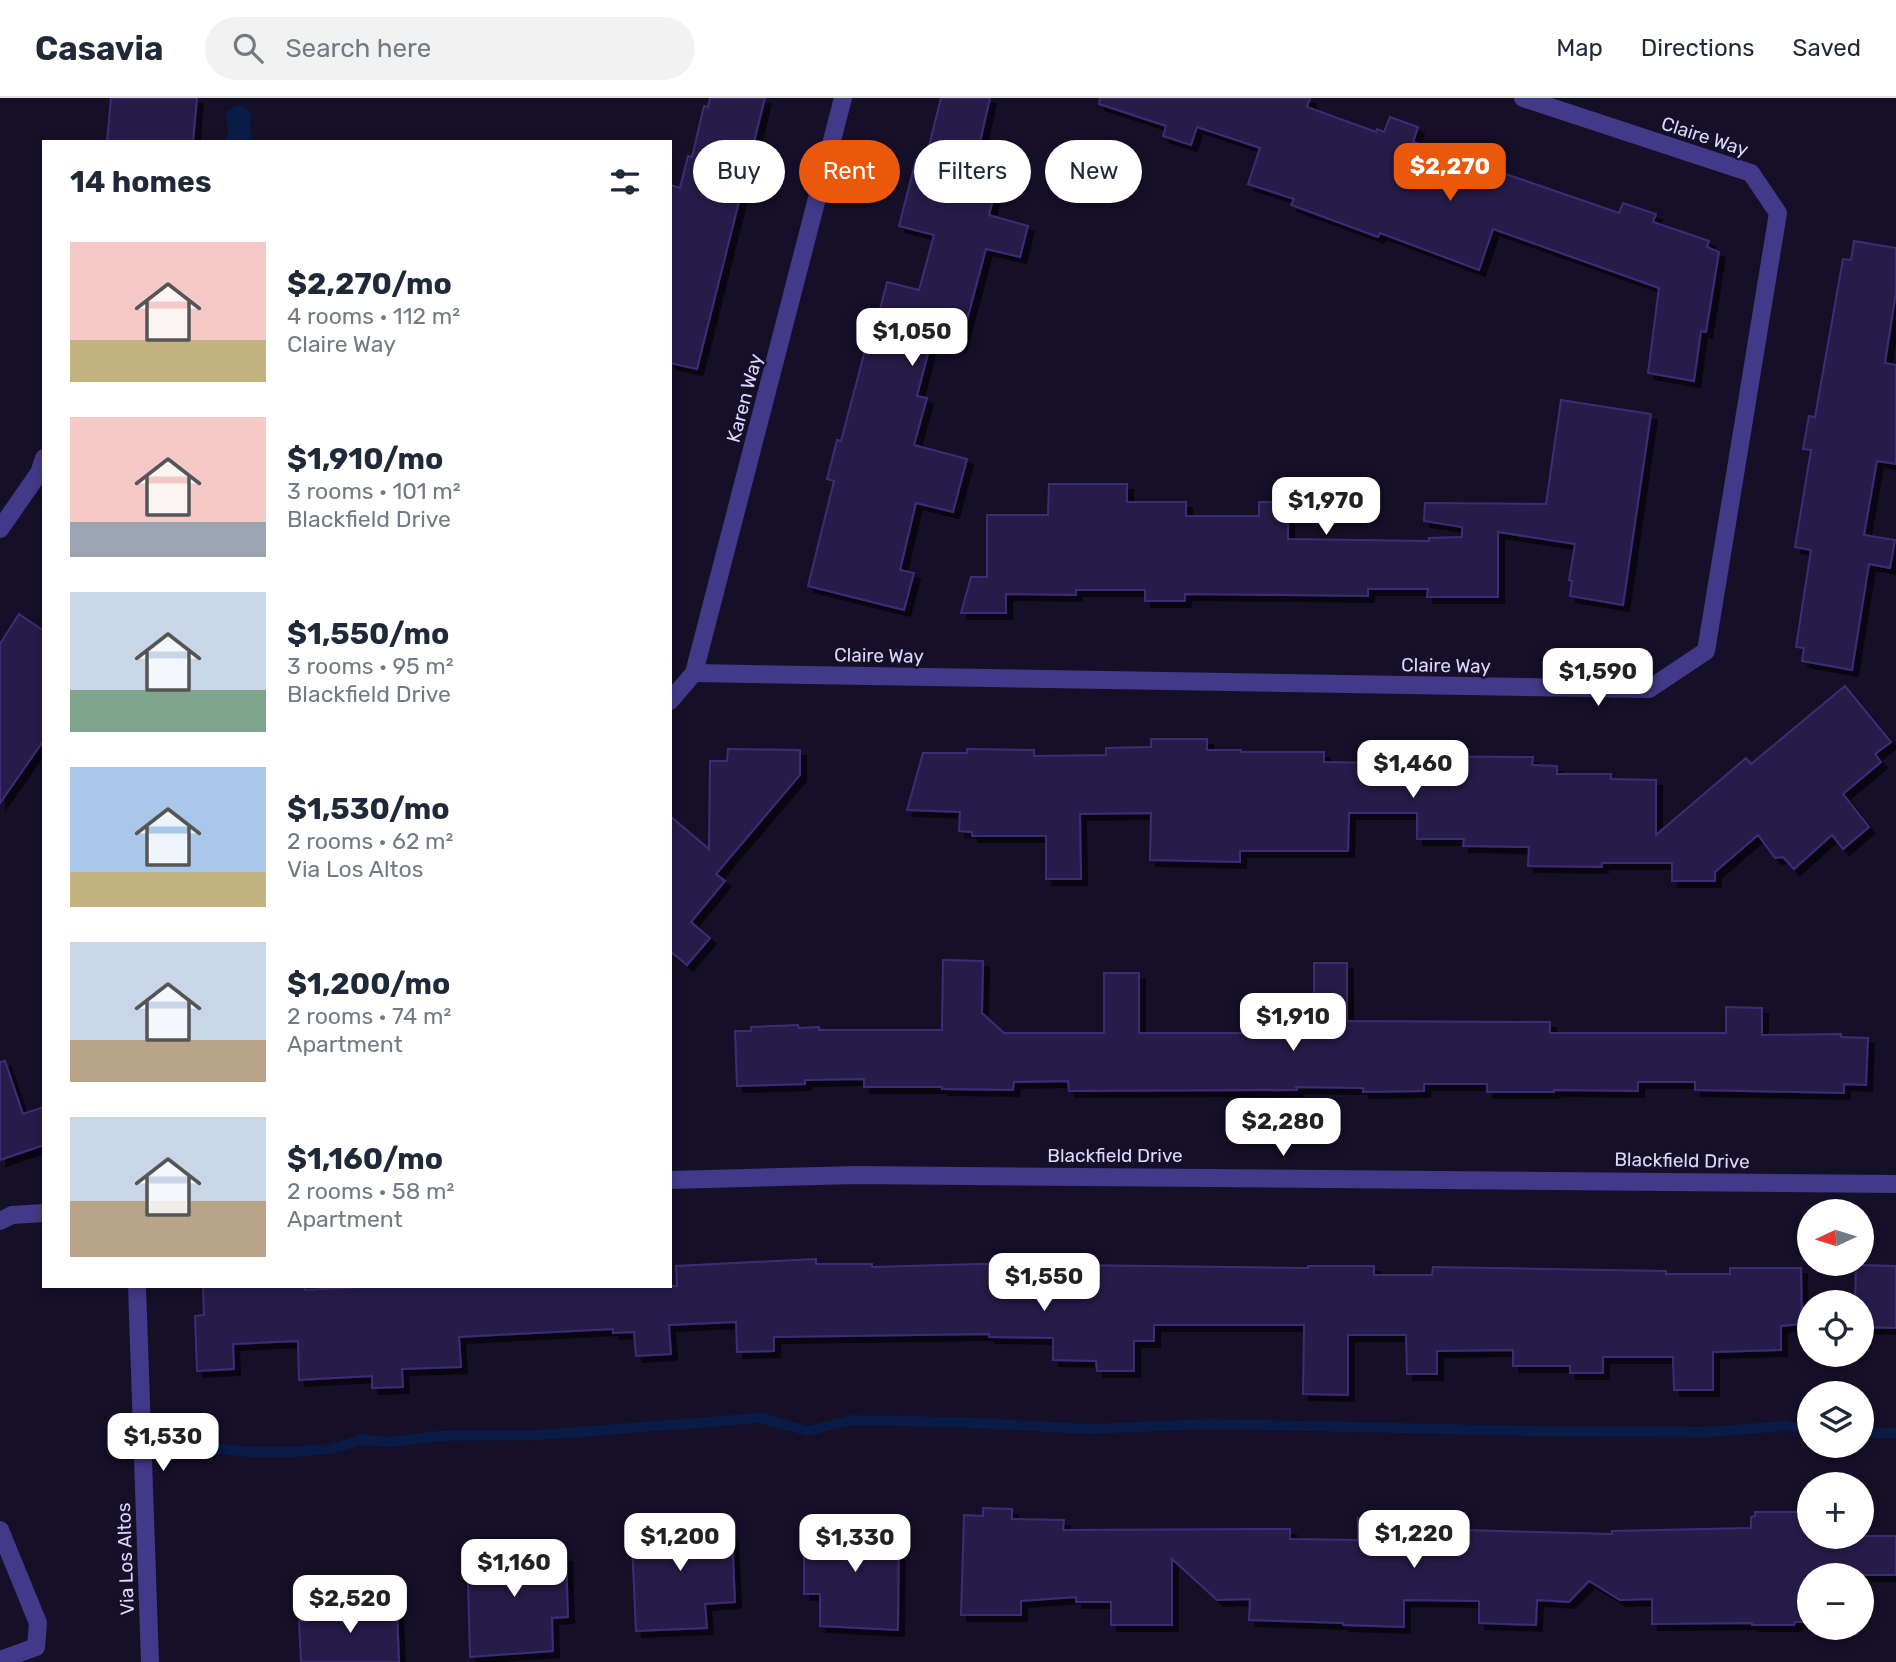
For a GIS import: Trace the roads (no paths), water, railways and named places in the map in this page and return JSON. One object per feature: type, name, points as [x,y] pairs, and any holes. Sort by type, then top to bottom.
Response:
[{"type":"street","name":"Karen Way","points":[[672,699],[694,673],[843,98]]},
{"type":"street","name":"Claire Way","points":[[694,673],[1649,689],[1706,651],[1778,213],[1751,173],[1523,98]]},
{"type":"street","points":[[0,529],[39,473],[42,464]]},
{"type":"street","name":"Blackfield Drive","points":[[672,1180],[884,1175],[1896,1184]]},
{"type":"street","points":[[0,1221],[12,1215],[42,1213]]},
{"type":"street","name":"Via Los Altos","points":[[137,1288],[150,1662]]},
{"type":"street","points":[[0,1530],[38,1623],[38,1631],[36,1647],[0,1660]]},
{"type":"water","points":[[240,105],[251,113],[252,140],[226,140],[228,134],[227,110]]},
{"type":"waterway","points":[[207,1448],[293,1452],[330,1449],[361,1440],[391,1442],[439,1436],[540,1435],[760,1418],[808,1431],[851,1420],[1089,1429],[1210,1424],[1536,1431],[1707,1432],[1797,1427]]},
{"type":"waterway","points":[[1874,1433],[1896,1433]]}]
